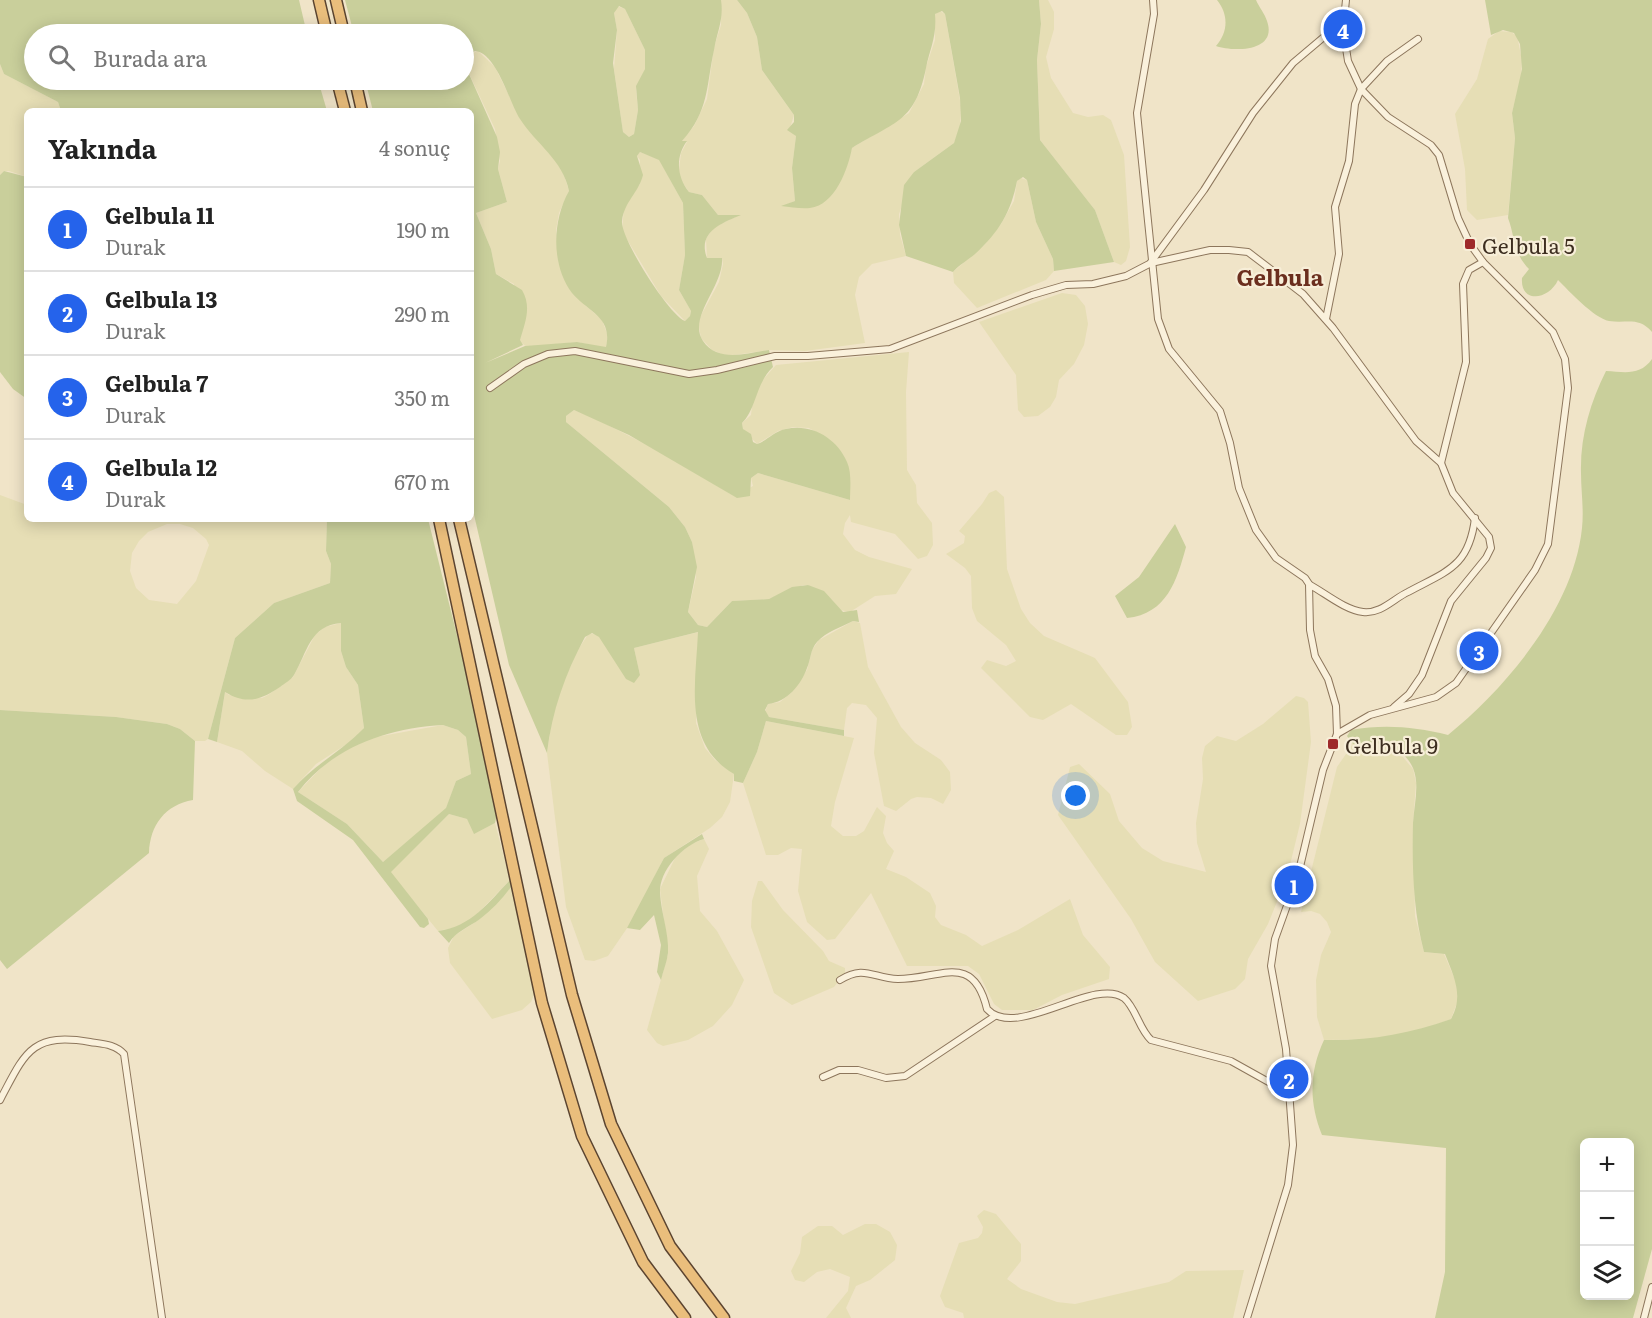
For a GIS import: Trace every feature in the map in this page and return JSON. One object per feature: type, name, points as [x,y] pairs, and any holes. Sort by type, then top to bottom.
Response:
[{"type":"highway","points":[[318,0],[324,24]]},
{"type":"highway","points":[[336,0],[342,24]]},
{"type":"highway","points":[[340,90],[344,108]]},
{"type":"highway","points":[[357,90],[361,108]]},
{"type":"highway","points":[[440,522],[542,1003],[582,1136],[644,1262],[685,1318]]},
{"type":"highway","points":[[460,522],[572,995],[611,1124],[670,1246],[723,1318]]},
{"type":"street","points":[[1153,0],[1154,14],[1137,113],[1158,319],[1169,349],[1220,411],[1230,443],[1239,488],[1256,530],[1276,558],[1309,584],[1357,611],[1375,612],[1453,568],[1465,554],[1472,537],[1475,518]]},
{"type":"street","points":[[1337,734],[1370,715],[1436,696],[1455,683],[1535,570],[1548,544],[1569,388],[1565,359],[1553,332],[1483,262],[1470,244],[1458,218],[1439,155],[1431,145],[1388,117],[1361,89],[1348,61],[1344,20],[1346,0]]},
{"type":"street","points":[[1151,263],[1204,189],[1253,113],[1293,63],[1344,20]]},
{"type":"street","points":[[1326,319],[1339,254],[1335,207],[1349,161],[1355,104],[1361,89],[1387,61],[1418,39]]},
{"type":"street","points":[[490,388],[524,364],[548,354],[575,351],[689,374],[717,370],[775,356],[808,356],[890,349],[1032,295],[1066,285],[1093,284],[1126,276],[1151,263],[1210,250],[1248,252],[1303,294],[1326,319],[1416,441],[1441,463],[1453,493],[1490,537],[1489,553],[1451,601],[1422,675],[1409,694],[1392,709]]},
{"type":"street","points":[[1441,463],[1466,362],[1462,284],[1469,270],[1483,262]]},
{"type":"street","points":[[1247,1318],[1288,1185],[1293,1146],[1286,1049],[1271,966],[1275,939],[1298,875],[1323,770],[1337,734],[1336,706],[1313,647],[1309,584]]},
{"type":"street","points":[[840,980],[858,972],[899,979],[959,972],[968,975],[980,986],[987,1009],[995,1016]]},
{"type":"street","points":[[823,1077],[839,1070],[858,1070],[886,1078],[905,1076],[995,1016],[1029,1017],[1096,995],[1118,995],[1128,1003],[1144,1034],[1151,1040],[1232,1061],[1290,1094]]},
{"type":"street","points":[[0,1101],[27,1053],[39,1044],[53,1039],[68,1038],[114,1046],[124,1054],[162,1318]]},
{"type":"street","points":[[1644,1318],[1652,1287]]},
{"type":"shaded area","points":[[721,0],[737,0],[747,13],[757,37],[762,70],[794,115],[790,128],[796,136],[792,168],[795,201],[783,206],[824,201],[843,176],[852,148],[909,113],[924,84],[926,67],[935,40],[935,14],[940,11],[945,14],[961,106],[960,129],[954,143],[914,172],[899,214],[900,235],[906,256],[872,264],[859,277],[855,295],[865,343],[805,351],[769,350],[727,356],[712,350],[701,338],[698,321],[719,282],[723,264],[722,258],[707,258],[706,239],[713,228],[739,215],[718,215],[702,195],[689,192],[680,179],[679,170],[681,153],[687,142],[681,142],[694,126],[707,99],[714,47],[721,25]]},
{"type":"shaded area","points":[[1039,0],[1048,0],[1054,12],[1054,29],[1046,57],[1051,78],[1073,113],[1088,117],[1103,115],[1111,120],[1124,155],[1130,247],[1126,261],[1121,265],[1114,262],[1095,210],[1040,140],[1037,60],[1041,24]]},
{"type":"shaded area","points":[[617,6],[625,9],[645,50],[645,69],[636,90],[638,110],[634,134],[629,137],[623,132],[614,69],[617,30],[614,13]]},
{"type":"shaded area","points":[[1499,31],[1511,32],[1517,36],[1522,60],[1521,77],[1512,113],[1515,138],[1508,215],[1477,220],[1467,210],[1465,169],[1455,114],[1477,79],[1488,39]]},
{"type":"shaded area","points":[[478,51],[495,67],[520,118],[559,165],[565,178],[569,191],[559,213],[556,230],[559,264],[585,305],[602,320],[608,336],[606,348],[577,342],[527,347],[520,342],[514,284],[496,274],[491,249],[476,213],[507,202],[498,169],[500,161],[495,129],[474,84],[474,52]]},
{"type":"shaded area","points":[[0,64],[4,74],[24,84],[24,90],[35,90],[58,102],[60,108],[24,108],[24,176],[9,171],[4,171],[0,175]]},
{"type":"shaded area","points":[[640,152],[659,159],[683,203],[685,255],[679,290],[691,311],[685,321],[661,296],[622,231],[624,207],[640,184],[640,160],[637,156]]},
{"type":"shaded area","points":[[1021,178],[1027,180],[1036,222],[1053,259],[1054,271],[1046,280],[977,308],[954,283],[953,272],[985,244],[1001,224],[1014,201],[1017,181]]},
{"type":"shaded area","points":[[1062,293],[1076,295],[1085,306],[1088,324],[1084,345],[1074,364],[1059,380],[1056,397],[1050,407],[1038,416],[1024,417],[1018,410],[1016,375],[979,322]]},
{"type":"shaded area","points":[[909,352],[906,392],[907,470],[916,485],[917,503],[932,523],[933,545],[927,556],[918,559],[895,534],[851,522],[850,515],[845,523],[843,534],[855,550],[869,557],[912,569],[896,594],[875,596],[850,612],[840,610],[832,600],[808,585],[803,585],[769,599],[732,601],[707,627],[698,625],[688,612],[696,577],[692,542],[685,527],[669,507],[566,422],[566,416],[574,410],[594,418],[653,448],[734,496],[753,486],[751,478],[758,473],[850,500],[839,450],[828,439],[809,428],[793,427],[778,431],[757,444],[743,429],[742,423],[751,415],[753,398],[760,383],[776,365]]},
{"type":"shaded area","points":[[996,490],[1004,497],[1007,569],[1021,609],[1030,623],[1044,636],[1095,658],[1128,702],[1132,727],[1127,735],[1116,735],[1071,704],[1043,720],[1030,717],[981,668],[987,660],[1006,666],[1016,661],[1006,645],[977,621],[972,608],[971,576],[965,568],[946,554],[964,543],[965,536],[959,531],[989,493]]},
{"type":"shaded area","points":[[0,495],[24,504],[24,522],[327,522],[326,551],[331,564],[330,583],[274,603],[235,638],[208,739],[195,741],[180,729],[167,724],[116,717],[0,710]],"holes":[[[167,524],[180,524],[193,528],[206,539],[209,545],[196,581],[177,604],[149,600],[136,588],[130,571],[132,553],[139,541],[148,532]]]},
{"type":"shaded area","points":[[853,621],[860,623],[868,667],[901,727],[915,743],[941,760],[950,772],[951,790],[943,804],[931,798],[917,797],[896,811],[884,806],[874,753],[877,718],[866,705],[852,703],[847,708],[844,730],[769,717],[765,712],[768,704],[780,702],[791,693],[807,670],[812,650],[819,640]]},
{"type":"shaded area","points":[[341,623],[341,651],[346,667],[358,685],[364,728],[353,740],[316,764],[293,789],[265,771],[242,751],[217,742],[225,692],[229,695],[262,698],[268,695],[293,677],[315,635],[325,627]]},
{"type":"shaded area","points":[[699,632],[696,723],[705,748],[715,760],[734,774],[730,802],[722,817],[710,828],[664,858],[634,918],[608,956],[594,961],[585,960],[566,907],[547,753],[552,719],[562,686],[576,653],[589,633],[597,635],[640,675],[634,648]]},
{"type":"shaded area","points":[[1296,696],[1308,702],[1311,742],[1300,824],[1287,877],[1268,924],[1248,959],[1245,979],[1235,989],[1198,1001],[1155,962],[1131,919],[1058,815],[1070,767],[1079,764],[1110,794],[1119,821],[1142,848],[1163,861],[1206,872],[1197,843],[1196,823],[1203,779],[1202,758],[1205,746],[1217,736],[1236,741],[1263,724]]},
{"type":"shaded area","points":[[766,721],[854,738],[835,802],[831,826],[843,836],[856,836],[864,831],[877,807],[886,816],[883,833],[887,843],[894,851],[886,869],[906,877],[930,893],[936,906],[935,917],[941,925],[966,935],[982,946],[1018,930],[1070,899],[1083,935],[1110,967],[1109,979],[1062,995],[1033,1010],[1002,1010],[994,1004],[979,974],[968,966],[907,966],[871,893],[835,939],[827,940],[807,922],[798,891],[802,849],[791,848],[778,855],[766,855],[743,783],[757,752]]},
{"type":"shaded area","points":[[443,725],[458,730],[466,737],[471,774],[456,781],[446,809],[383,862],[347,824],[298,792],[324,765],[355,744],[370,738]]},
{"type":"shaded area","points":[[1365,741],[1379,743],[1397,750],[1413,769],[1416,783],[1413,823],[1415,916],[1424,952],[1444,954],[1456,982],[1458,1000],[1451,1019],[1419,1031],[1375,1039],[1324,1040],[1317,1017],[1316,980],[1321,955],[1331,932],[1327,922],[1320,914],[1311,911],[1301,912],[1337,767],[1353,744]]},
{"type":"shaded area","points":[[449,814],[467,819],[475,833],[495,823],[510,880],[471,920],[458,927],[438,931],[390,872]]},
{"type":"shaded area","points":[[704,839],[709,849],[697,876],[700,911],[717,931],[744,980],[732,1005],[713,1026],[688,1040],[663,1046],[657,1043],[647,1030],[668,954],[660,889],[676,856],[691,844]]},
{"type":"shaded area","points":[[758,881],[762,881],[783,910],[823,951],[829,961],[845,968],[845,973],[834,987],[792,1005],[774,993],[751,927],[752,901]]},
{"type":"shaded area","points":[[511,887],[537,988],[531,1002],[522,1010],[492,1019],[450,963],[448,948],[454,936],[480,919]]},
{"type":"shaded area","points":[[984,1210],[996,1214],[1021,1244],[1021,1261],[1007,1279],[1021,1289],[1057,1302],[1075,1304],[1169,1282],[1186,1271],[1244,1270],[1233,1318],[964,1318],[963,1313],[945,1307],[940,1296],[959,1243],[978,1238],[982,1233],[983,1227],[977,1216]]},
{"type":"shaded area","points":[[865,1224],[876,1224],[890,1232],[897,1245],[895,1260],[870,1280],[856,1286],[846,1308],[851,1318],[826,1318],[848,1291],[850,1277],[830,1269],[817,1272],[804,1282],[795,1280],[791,1271],[800,1253],[802,1237],[818,1226],[832,1226],[843,1235]]},
{"type":"green space","points":[[0,0],[299,0],[305,24],[24,24],[24,84],[4,74],[0,64]]},
{"type":"green space","points":[[345,0],[721,0],[721,19],[705,98],[697,119],[682,141],[687,141],[679,160],[679,167],[682,180],[689,192],[702,195],[718,215],[741,215],[719,225],[705,241],[707,258],[722,258],[718,279],[703,312],[699,332],[709,348],[717,352],[733,355],[769,350],[773,367],[763,381],[751,410],[742,423],[743,429],[751,434],[753,442],[757,444],[778,432],[795,428],[814,430],[830,439],[843,453],[849,466],[850,500],[758,473],[751,478],[750,496],[737,498],[629,435],[574,410],[566,416],[566,422],[669,507],[685,527],[692,542],[697,567],[688,612],[698,625],[707,627],[732,601],[769,599],[792,587],[808,585],[824,591],[843,612],[857,610],[859,622],[853,621],[821,638],[813,648],[808,665],[797,686],[781,700],[768,704],[765,710],[769,717],[844,730],[844,736],[766,721],[757,752],[743,783],[734,781],[734,774],[717,761],[706,746],[699,729],[695,691],[698,632],[634,648],[640,675],[634,683],[626,679],[599,637],[592,633],[585,637],[571,665],[552,722],[547,753],[509,665],[474,515],[474,108],[372,108],[368,90],[474,90],[474,85],[497,137],[500,152],[498,169],[507,202],[476,213],[491,249],[496,274],[522,290],[527,309],[520,340],[523,345],[485,363],[525,346],[577,342],[606,347],[607,337],[603,322],[572,293],[560,269],[556,243],[559,216],[569,191],[566,180],[555,161],[520,119],[502,79],[490,60],[483,54],[474,52],[474,24],[351,24]],"holes":[[[619,6],[625,9],[645,50],[645,69],[636,86],[638,110],[634,134],[629,137],[623,132],[613,63],[617,30],[614,13]],[[640,152],[659,160],[683,203],[685,255],[679,290],[691,311],[685,321],[668,305],[647,275],[623,230],[623,214],[643,175],[637,156]]]},
{"type":"green space","points":[[737,0],[1039,0],[1041,24],[1037,60],[1040,140],[1095,210],[1114,262],[1054,271],[1053,259],[1036,222],[1027,180],[1023,177],[1017,181],[1003,221],[991,238],[953,272],[906,256],[899,225],[904,185],[914,172],[954,143],[961,121],[960,98],[945,14],[942,11],[935,14],[934,36],[921,86],[909,110],[892,125],[852,148],[844,175],[827,200],[810,208],[781,206],[795,201],[792,168],[796,136],[787,130],[794,122],[794,115],[762,70],[757,37],[747,13]]},
{"type":"green space","points":[[1217,0],[1256,0],[1267,21],[1269,31],[1266,39],[1260,44],[1243,49],[1216,46],[1225,29],[1224,12]]},
{"type":"green space","points":[[1485,0],[1652,0],[1652,332],[1637,322],[1615,322],[1603,319],[1582,304],[1558,280],[1554,287],[1542,295],[1530,295],[1526,292],[1522,278],[1529,269],[1517,251],[1508,218],[1515,138],[1512,113],[1522,69],[1520,44],[1514,33],[1503,30],[1491,35]]},
{"type":"green space","points":[[35,90],[321,90],[326,108],[60,108],[58,102]]},
{"type":"green space","points":[[4,171],[24,176],[24,397],[13,389],[0,372],[0,175]]},
{"type":"green space","points":[[1652,359],[1652,1249],[1633,1318],[1435,1318],[1445,1272],[1446,1148],[1322,1135],[1313,1099],[1313,1076],[1324,1040],[1373,1038],[1420,1029],[1451,1019],[1457,1002],[1452,971],[1445,954],[1424,952],[1420,936],[1413,872],[1416,788],[1413,768],[1403,754],[1396,749],[1371,743],[1353,744],[1347,736],[1351,730],[1388,727],[1412,728],[1448,735],[1471,715],[1515,669],[1535,643],[1552,615],[1566,587],[1576,558],[1583,521],[1582,446],[1587,420],[1600,383],[1606,371],[1632,372],[1642,368]]},
{"type":"green space","points":[[327,522],[429,522],[499,804],[495,823],[474,834],[467,819],[449,814],[391,872],[428,919],[429,924],[424,928],[420,927],[353,840],[297,801],[293,789],[310,772],[364,728],[358,685],[346,667],[341,651],[341,623],[322,629],[316,635],[306,649],[293,677],[273,691],[260,698],[247,700],[225,692],[217,742],[208,739],[235,638],[274,603],[330,583],[331,564],[326,551]],"holes":[[[443,725],[458,730],[466,737],[471,774],[456,781],[446,808],[383,862],[347,824],[298,792],[312,776],[344,752],[382,736],[402,730]]]},
{"type":"green space","points":[[1175,524],[1186,547],[1174,583],[1161,602],[1152,610],[1127,618],[1115,596],[1139,577]]},
{"type":"green space","points":[[0,710],[116,717],[167,724],[180,729],[195,741],[193,800],[174,806],[161,818],[152,834],[149,853],[7,969],[0,960]]},
{"type":"green space","points":[[702,834],[704,839],[688,847],[668,867],[661,884],[660,893],[668,946],[661,980],[657,972],[661,945],[654,915],[640,930],[627,928],[664,858]]},
{"type":"green space","points":[[510,880],[511,887],[497,904],[449,943],[438,931],[450,929],[470,919],[487,905]]},
{"type":"place","name":"Gelbula 12","points":[[1343,29]]},
{"type":"place","name":"Gelbula 5","points":[[1470,244]]},
{"type":"place","name":"Gelbula 7","points":[[1479,651]]},
{"type":"place","name":"Gelbula 9","points":[[1333,744]]},
{"type":"place","name":"Gelbula 11","points":[[1294,885]]},
{"type":"place","name":"Gelbula 13","points":[[1289,1079]]},
{"type":"district","name":"Gelbula","points":[[1280,276]]}]
